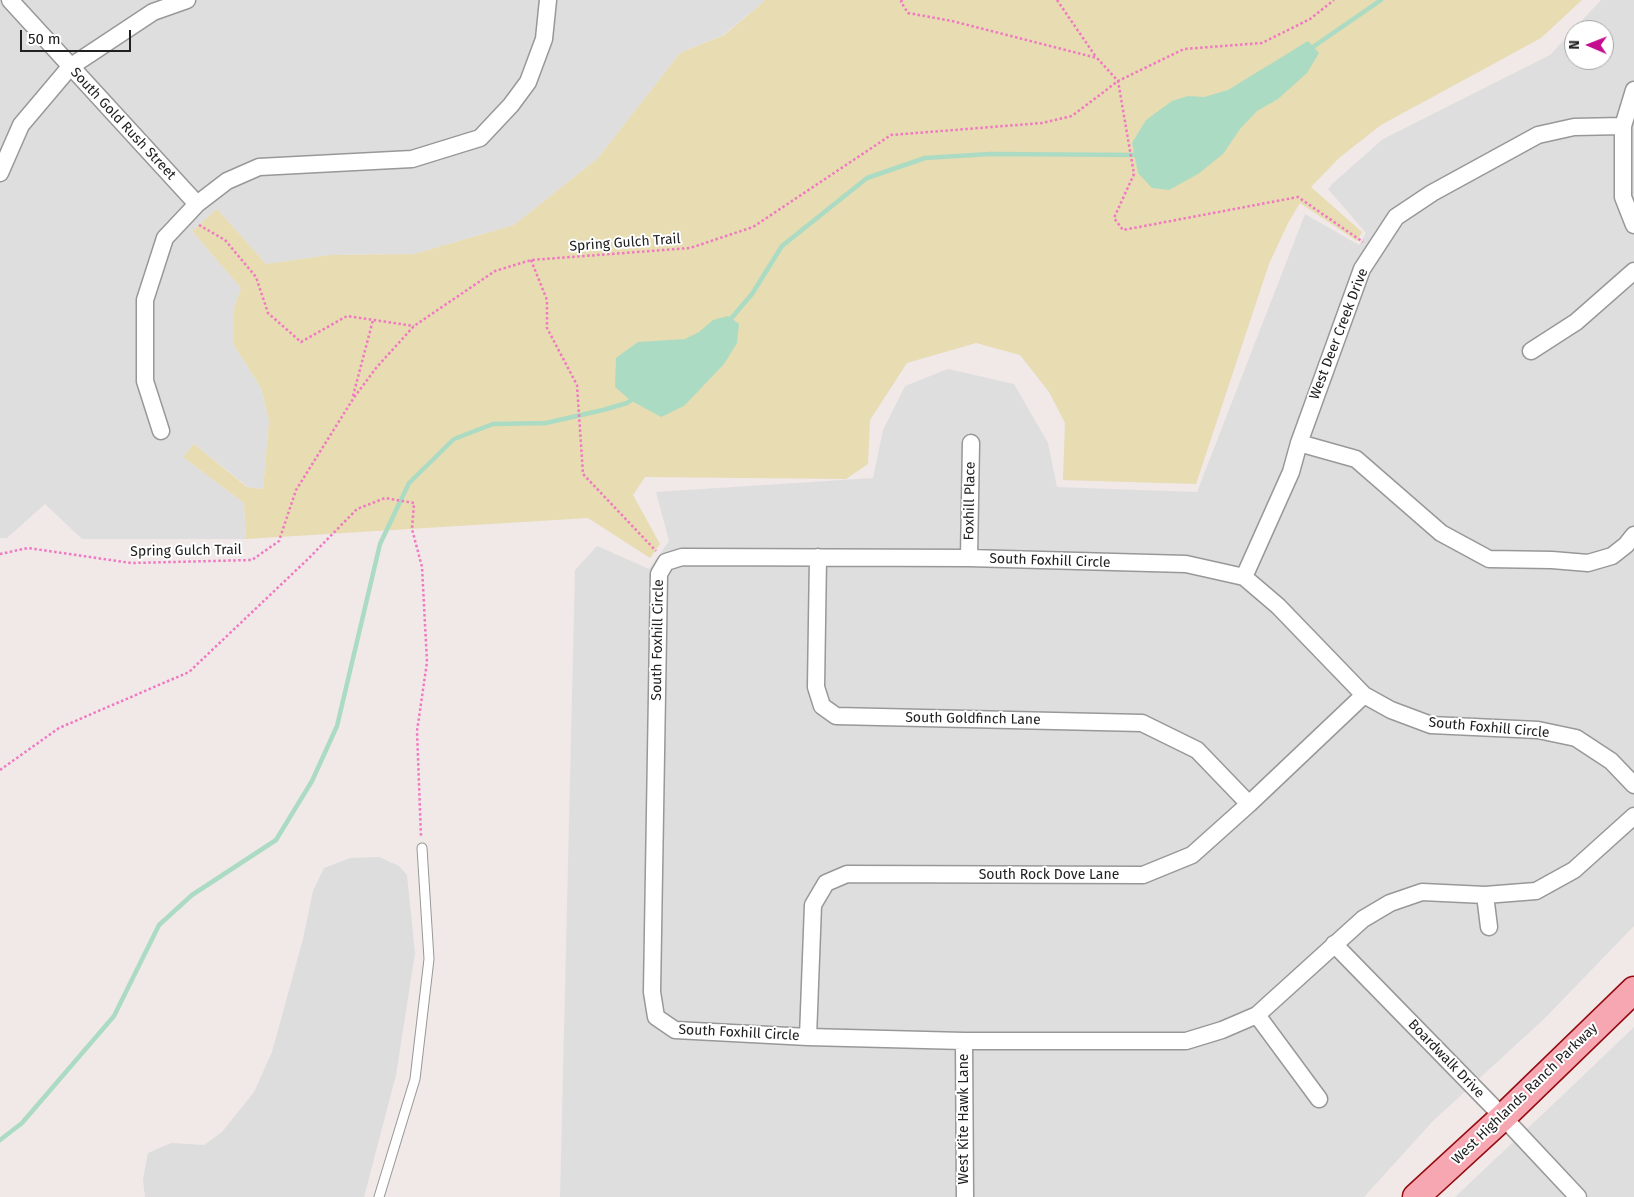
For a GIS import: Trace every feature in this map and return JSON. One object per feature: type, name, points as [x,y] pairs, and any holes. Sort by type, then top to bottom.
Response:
[{"type":"main road","name":"West Highlands Ranch Parkway","points":[[1416,1197],[1503,1117],[1634,990]]},
{"type":"street","name":"South Gold Rush Street","points":[[10,0],[197,204]]},
{"type":"street","points":[[0,173],[22,125],[70,67],[153,12],[187,0]]},
{"type":"street","points":[[161,431],[146,381],[145,300],[165,238],[197,204],[227,181],[259,167],[412,159],[480,138],[511,105],[528,82],[544,39],[548,0]]},
{"type":"street","points":[[1634,90],[1623,126],[1623,197],[1634,225]]},
{"type":"street","name":"West Deer Creek Drive","points":[[1244,577],[1291,472],[1298,443],[1362,269],[1396,217],[1432,193],[1538,135],[1574,127],[1623,126]]},
{"type":"street","points":[[1531,351],[1576,322],[1634,271]]},
{"type":"street","name":"Foxhill Place","points":[[969,558],[971,443]]},
{"type":"street","points":[[1298,443],[1356,459],[1441,533],[1489,559],[1552,560],[1588,563],[1612,556],[1626,545],[1634,535]]},
{"type":"street","name":"South Foxhill Circle","points":[[1634,785],[1610,761],[1576,738],[1538,730],[1432,724],[1391,710],[1364,695],[1278,606],[1244,577],[1186,564],[969,558],[682,557],[666,562],[659,574],[652,992],[656,1018],[675,1030],[808,1037],[964,1041],[1186,1041],[1222,1030],[1257,1015],[1363,919],[1390,903],[1422,892],[1485,895],[1536,891],[1574,870],[1634,816]]},
{"type":"street","name":"South Goldfinch Lane","points":[[818,557],[816,687],[822,706],[836,716],[1142,723],[1197,750],[1249,804]]},
{"type":"street","name":"South Rock Dove Lane","points":[[808,1037],[814,905],[826,883],[847,874],[1143,874],[1192,855],[1364,695]]},
{"type":"street","points":[[1485,895],[1489,927]]},
{"type":"street","name":"Boardwalk Drive","points":[[1334,944],[1503,1117],[1578,1197]]},
{"type":"street","points":[[1257,1015],[1319,1099]]},
{"type":"street","name":"West Kite Hawk Lane","points":[[964,1041],[964,1197]]},
{"type":"lane","points":[[379,1197],[415,1079],[429,959],[422,848]]},
{"type":"path","points":[[902,0],[901,2],[908,13],[952,21],[1097,58]]},
{"type":"path","points":[[1057,0],[1097,58],[1118,82],[1134,174],[1114,218],[1123,230],[1298,196],[1374,250]]},
{"type":"path","name":"Spring Gulch Trail","points":[[0,554],[28,548],[131,563],[252,560],[278,541],[296,490],[352,399],[376,368],[414,326],[495,271],[531,260],[690,248],[753,226],[891,135],[1042,123],[1072,116],[1118,82],[1184,49],[1262,43],[1310,20],[1334,0]]},
{"type":"path","points":[[185,217],[225,240],[256,277],[268,314],[301,342],[347,316],[414,326]]},
{"type":"path","points":[[531,260],[547,300],[547,328],[577,385],[583,474],[666,562]]},
{"type":"path","points":[[352,399],[373,320]]},
{"type":"path","points":[[0,770],[59,728],[189,672],[309,558],[357,509],[386,498],[414,503],[412,529],[422,567],[427,662],[417,731],[422,848]]},
{"type":"shaded area","points":[[0,0],[765,0],[723,35],[680,53],[598,158],[514,225],[414,254],[330,255],[266,264],[217,209],[192,231],[241,288],[234,308],[234,345],[261,388],[269,421],[263,489],[248,487],[194,444],[183,457],[244,503],[246,539],[82,539],[45,504],[7,538],[0,538]]},
{"type":"shaded area","points":[[765,0],[1582,0],[1541,38],[1381,125],[1339,158],[1311,187],[1362,232],[1357,241],[1300,203],[1288,223],[1269,264],[1196,484],[1063,480],[1065,423],[1049,392],[1020,355],[976,343],[907,363],[870,420],[868,464],[846,479],[645,477],[633,495],[660,544],[650,558],[588,518],[246,539],[244,503],[183,457],[194,444],[247,487],[263,489],[269,421],[261,388],[234,345],[234,308],[241,288],[192,231],[217,209],[266,264],[330,255],[414,254],[514,225],[598,158],[680,53],[724,35]]},
{"type":"shaded area","points":[[1601,0],[1634,0],[1634,926],[1544,1019],[1433,1121],[1364,1197],[560,1197],[575,570],[597,546],[649,569],[669,541],[656,492],[873,478],[883,430],[905,386],[948,369],[1014,384],[1048,443],[1057,487],[1197,492],[1305,214],[1359,245],[1366,233],[1328,189],[1383,139],[1550,55],[1564,40],[1564,70],[1614,70],[1614,20],[1582,20]]},
{"type":"shaded area","points":[[1308,41],[1319,53],[1307,73],[1278,99],[1257,111],[1240,129],[1223,154],[1198,174],[1169,190],[1152,188],[1138,173],[1132,143],[1146,120],[1172,101],[1188,96],[1204,97],[1228,90]]},
{"type":"shaded area","points":[[728,316],[739,324],[737,343],[724,364],[684,406],[661,417],[630,400],[615,387],[616,358],[638,342],[685,339],[699,332],[713,320]]},
{"type":"shaded area","points":[[379,857],[399,866],[407,875],[415,953],[396,1075],[364,1197],[145,1197],[143,1179],[148,1153],[171,1143],[204,1145],[222,1132],[254,1092],[272,1052],[303,939],[313,891],[324,868],[350,858]]},
{"type":"shaded area","points":[[1634,1027],[1634,1197],[1455,1197],[1565,1093]]},
{"type":"waterway","points":[[1310,49],[1381,0]]},
{"type":"waterway","points":[[729,321],[752,294],[782,246],[867,178],[925,158],[990,154],[1140,155]]},
{"type":"waterway","points":[[0,1140],[22,1123],[114,1016],[159,925],[192,895],[276,840],[312,781],[337,726],[380,544],[409,483],[454,439],[493,424],[546,423],[603,410],[627,403],[634,398]]}]
